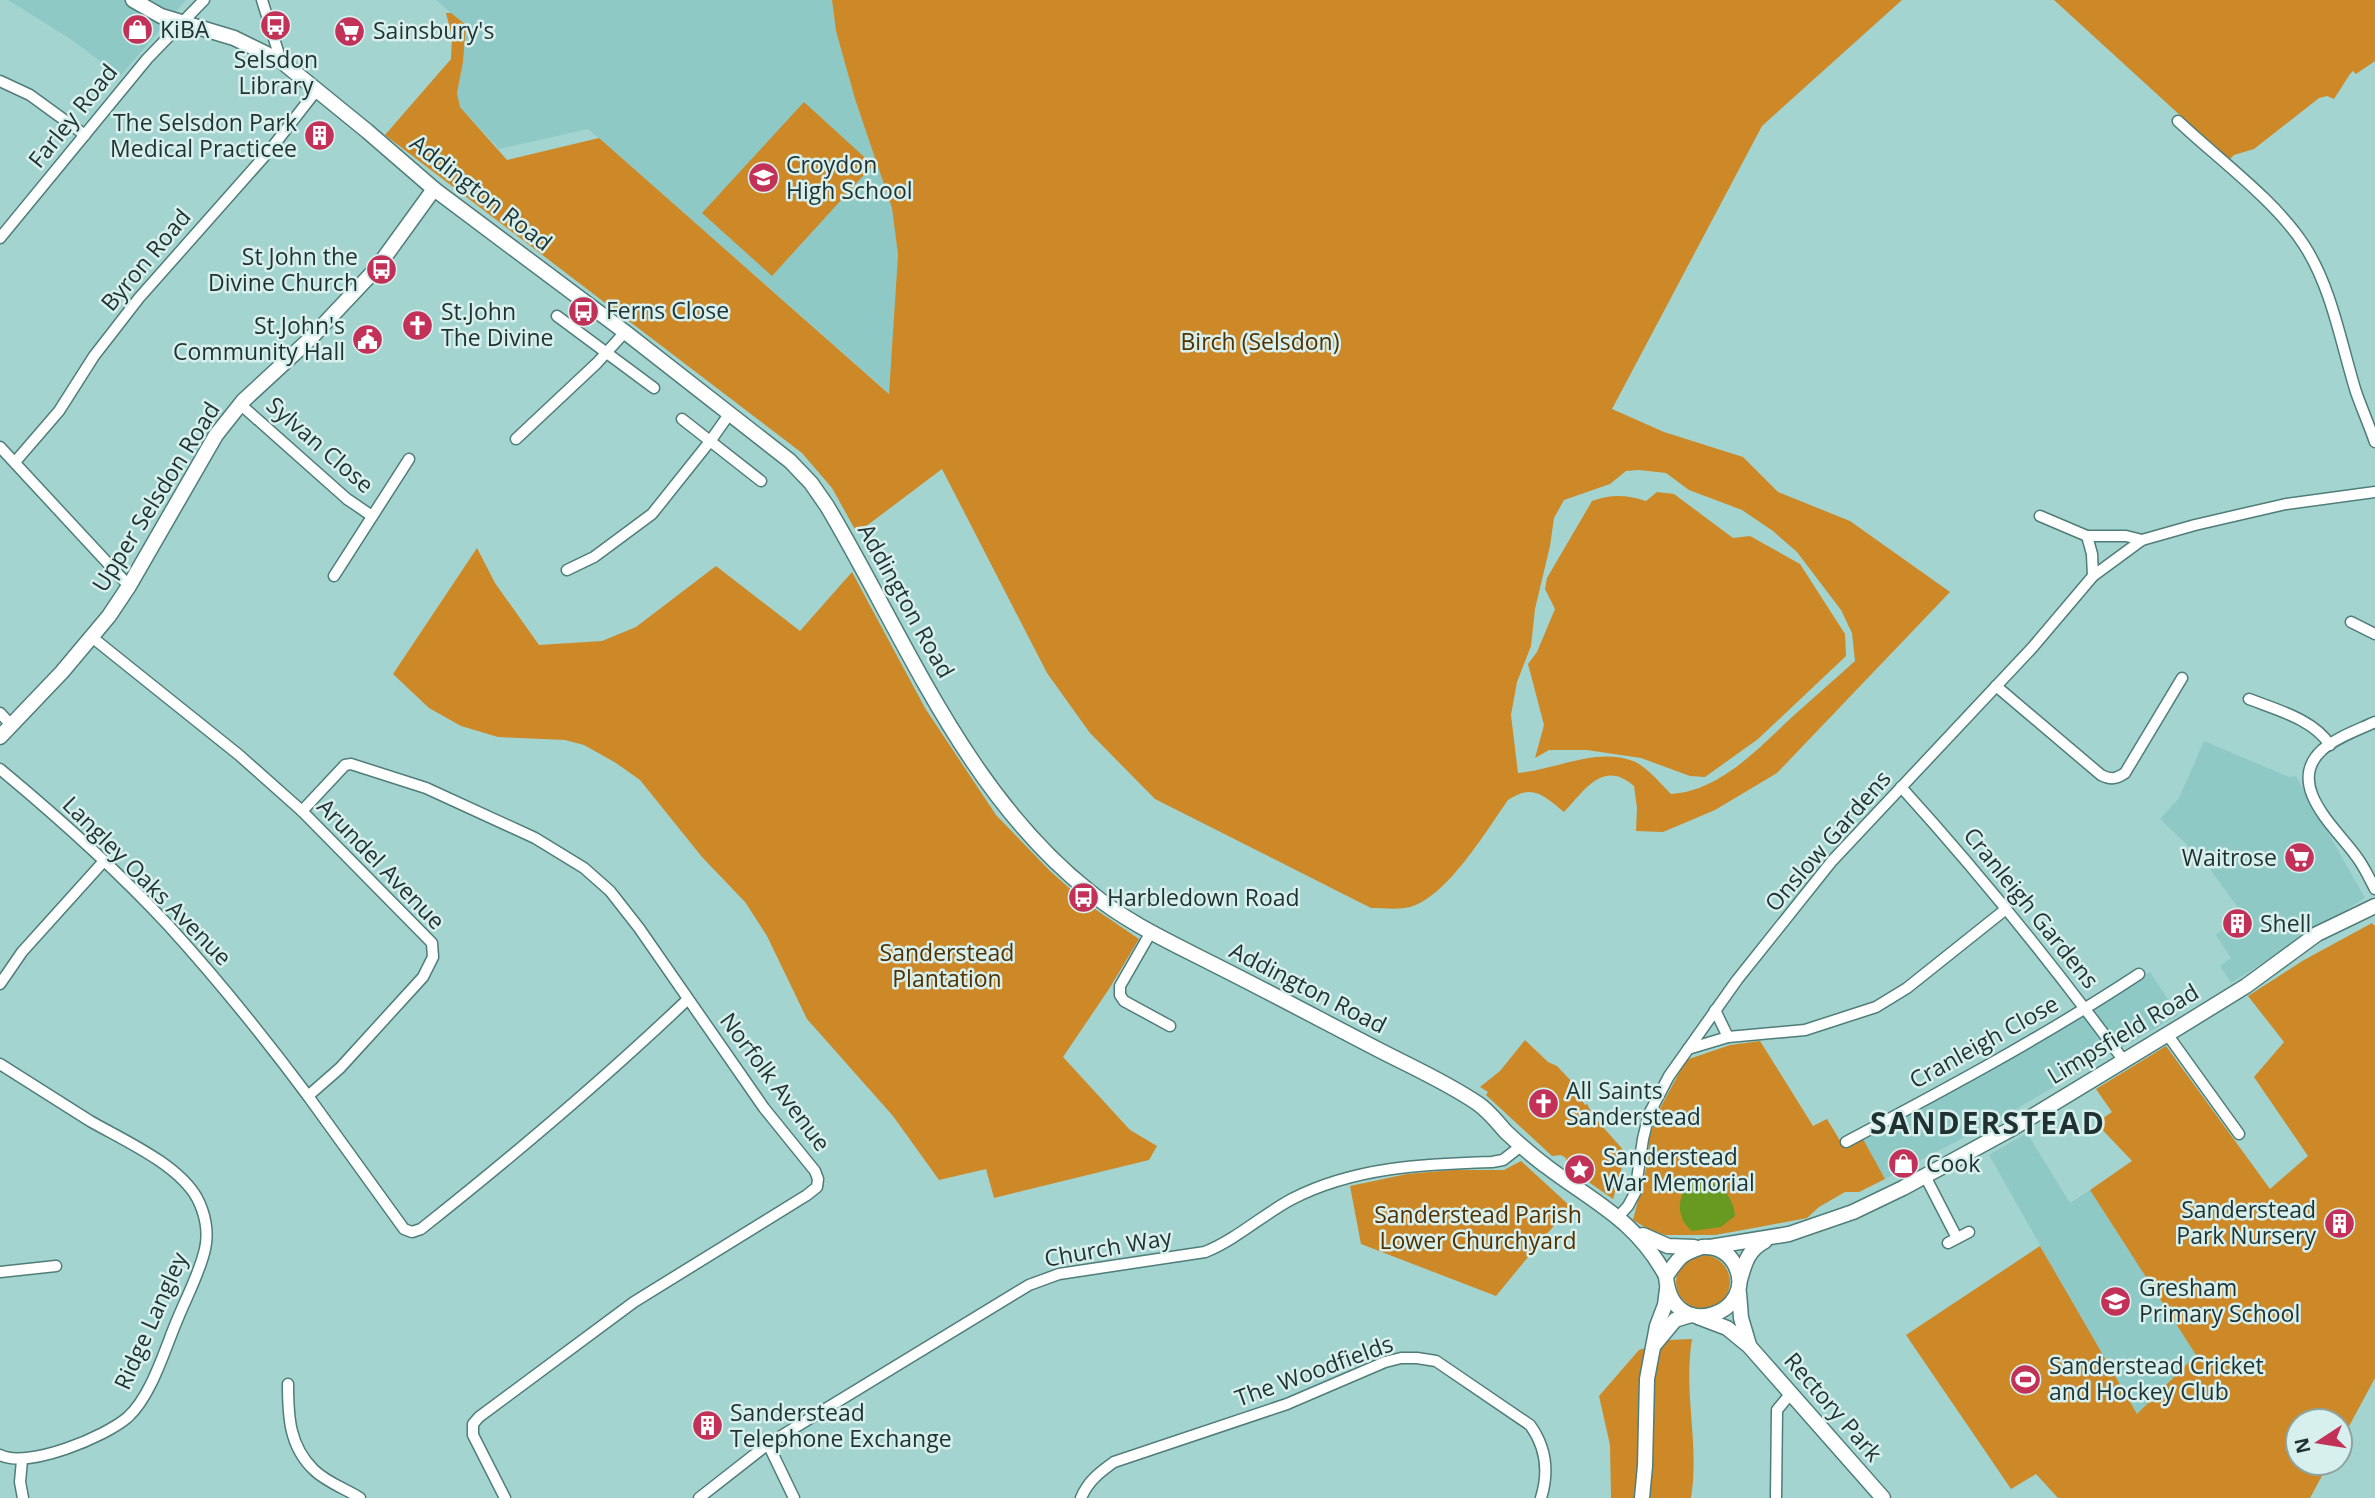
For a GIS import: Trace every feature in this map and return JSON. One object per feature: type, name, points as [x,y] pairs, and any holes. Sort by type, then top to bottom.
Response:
[{"type":"main road","name":"Addington Road","points":[[133,0],[148,10],[181,24],[234,38],[281,61],[434,188],[790,461],[811,483],[847,540],[964,750],[1006,808],[1056,863],[1088,892],[1115,912],[1151,932],[1436,1079],[1480,1105],[1521,1146],[1630,1227]]},
{"type":"main road","name":"Upper Selsdon Road","points":[[0,737],[93,638],[129,586],[216,435],[240,404],[309,340],[376,269],[434,188]]},
{"type":"main road","name":"Limpsfield Road","points":[[1706,1247],[1773,1237],[1812,1226],[1853,1212],[1925,1176],[2013,1128],[2246,986],[2317,934],[2372,912]]},
{"type":"main road","points":[[1630,1227],[1668,1246],[1706,1247],[1725,1251],[1740,1274],[1734,1301],[1716,1314],[1675,1320],[1652,1348]]},
{"type":"main road","points":[[1630,1227],[1652,1252],[1667,1280],[1676,1305],[1694,1316]]},
{"type":"main road","name":"Limpsfield Road","points":[[1739,1285],[1745,1260],[1751,1251],[1773,1237]]},
{"type":"main road","points":[[1642,1498],[1647,1379],[1657,1326],[1665,1305],[1667,1280],[1679,1258],[1706,1247]]},
{"type":"main road","name":"Rectory Park","points":[[1739,1285],[1741,1318],[1749,1346]]},
{"type":"main road","name":"Rectory Park","points":[[1694,1316],[1716,1322],[1749,1346],[1883,1498]]},
{"type":"street","name":"Farley Road","points":[[0,238],[147,59],[204,0]]},
{"type":"street","points":[[262,0],[281,61]]},
{"type":"street","points":[[0,81],[30,95],[85,135]]},
{"type":"street","name":"Byron Road","points":[[15,462],[59,411],[94,356],[139,298],[270,150],[316,91]]},
{"type":"street","points":[[2178,121],[2277,211],[2304,245],[2330,305],[2357,394],[2375,442]]},
{"type":"street","points":[[557,316],[654,388]]},
{"type":"street","points":[[516,439],[625,332]]},
{"type":"street","name":"Sylvan Close","points":[[240,404],[346,499],[372,516]]},
{"type":"street","points":[[567,570],[594,557],[652,514],[730,413]]},
{"type":"street","points":[[682,419],[761,481]]},
{"type":"street","points":[[0,447],[129,586]]},
{"type":"street","name":"Sylvan Close","points":[[334,576],[409,458]]},
{"type":"street","points":[[2040,516],[2087,536],[2126,536],[2141,540],[2274,507],[2375,492]]},
{"type":"street","points":[[2087,536],[2092,554],[2093,576]]},
{"type":"street","name":"Onslow Gardens","points":[[1618,1217],[1635,1193],[1649,1114],[1669,1076],[1715,1010],[1832,861],[2032,648],[2093,576],[2141,540]]},
{"type":"street","points":[[2351,622],[2375,634]]},
{"type":"street","name":"Arundel Avenue","points":[[93,638],[239,755],[302,811],[432,943],[433,957],[423,977],[340,1068],[308,1096]]},
{"type":"street","points":[[1996,686],[2101,775],[2110,779],[2126,773],[2182,678]]},
{"type":"street","points":[[2249,699],[2314,727],[2330,744]]},
{"type":"street","points":[[0,713],[11,725]]},
{"type":"street","points":[[2375,722],[2330,744],[2320,752],[2312,765],[2309,780],[2312,795],[2329,824],[2357,857],[2375,889]]},
{"type":"street","name":"Norfolk Avenue","points":[[302,811],[345,765],[351,764],[426,788],[535,838],[584,868],[610,891],[639,928],[764,1108],[818,1178],[817,1187],[634,1303],[479,1417],[473,1424],[473,1435],[505,1498]]},
{"type":"street","name":"Langley Oaks Avenue","points":[[0,769],[104,860],[168,925],[221,985],[308,1096]]},
{"type":"street","name":"Cranleigh Gardens","points":[[1901,787],[2006,909],[2124,1061]]},
{"type":"street","points":[[0,984],[22,952],[104,860]]},
{"type":"street","points":[[1688,1049],[1728,1037],[1805,1030],[1876,1007],[1907,988],[2006,909]]},
{"type":"street","points":[[1151,932],[1120,986],[1120,995],[1124,1002],[1170,1026]]},
{"type":"street","name":"Cranleigh Close","points":[[1846,1142],[2086,1009],[2139,974]]},
{"type":"street","points":[[308,1096],[398,1223],[404,1229],[421,1229],[564,1113],[687,1000]]},
{"type":"street","points":[[1715,1010],[1728,1037]]},
{"type":"street","points":[[2168,1034],[2239,1134]]},
{"type":"street","name":"Ridge Langley","points":[[0,1065],[183,1179],[196,1196],[203,1211],[206,1228],[205,1249],[191,1287],[139,1404],[127,1418],[69,1447],[22,1460],[0,1455]]},
{"type":"street","name":"Church Way","points":[[699,1498],[768,1444],[1029,1285],[1059,1274],[1205,1252],[1224,1244],[1295,1198],[1346,1178],[1405,1166],[1503,1160],[1521,1146]]},
{"type":"street","points":[[1925,1176],[1953,1240],[1969,1232]]},
{"type":"street","points":[[0,1272],[56,1266]]},
{"type":"street","name":"The Woodfields","points":[[1081,1498],[1086,1487],[1114,1462],[1287,1404],[1401,1358],[1436,1361],[1530,1425],[1540,1439],[1544,1457],[1546,1483],[1541,1498]]},
{"type":"street","points":[[288,1384],[289,1422],[299,1451],[315,1471],[360,1498]]},
{"type":"street","points":[[1776,1498],[1777,1412],[1780,1404],[1791,1392]]},
{"type":"street","points":[[768,1444],[794,1498]]},
{"type":"street","points":[[22,1460],[20,1482],[23,1498]]},
{"type":"shaded area","points":[[8,0],[186,0],[120,76],[72,40]]},
{"type":"shaded area","name":"Croydon High School","points":[[436,0],[832,0],[836,31],[855,99],[892,208],[898,255],[890,394],[588,129],[499,149],[460,107],[457,93],[466,26]]},
{"type":"shaded area","points":[[2204,741],[2289,777],[2296,776],[2365,898],[2231,983],[2220,966],[2231,958],[2216,935],[2242,913],[2204,861],[2160,819],[2179,798]]},
{"type":"shaded area","points":[[2150,972],[2178,1015],[1999,1119],[1885,1179],[1863,1139],[2089,1012]]},
{"type":"shaded area","name":"Gresham Primary School","points":[[2027,1133],[2070,1203],[2090,1190],[2196,1355],[2136,1415],[1989,1155]]},
{"type":"shaded area","points":[[1694,1180],[1710,1182],[1722,1189],[1731,1201],[1735,1216],[1721,1227],[1692,1231],[1686,1226],[1680,1213],[1681,1198]]},
{"type":"green space","name":"Birch (Selsdon)","points":[[832,0],[1902,0],[1762,126],[1612,409],[1664,432],[1743,457],[1778,492],[1850,521],[1950,592],[1777,773],[1715,810],[1663,832],[1636,831],[1634,786],[1623,778],[1613,776],[1595,781],[1564,812],[1538,794],[1524,792],[1508,800],[1465,861],[1424,901],[1396,909],[1371,908],[1155,799],[1090,733],[1047,673],[942,469],[857,533],[832,488],[802,453],[385,135],[451,59],[452,36],[446,13],[451,13],[466,25],[457,93],[460,107],[507,160],[599,138],[889,394],[898,255],[892,208],[855,99],[836,31]],"holes":[[[1626,471],[1666,473],[1689,490],[1742,510],[1773,531],[1797,552],[1841,610],[1852,633],[1855,661],[1736,767],[1689,791],[1671,794],[1643,767],[1619,757],[1590,758],[1518,773],[1511,715],[1517,682],[1531,646],[1535,609],[1554,518],[1564,500],[1610,484]]]},
{"type":"green space","points":[[2054,0],[2375,0],[2375,61],[2356,74],[2353,71],[2334,99],[2327,96],[2319,98],[2254,149],[2234,155],[2229,160]]},
{"type":"green space","points":[[804,102],[873,165],[772,276],[702,213]]},
{"type":"green space","points":[[1657,492],[1674,494],[1733,538],[1750,536],[1800,564],[1845,634],[1846,656],[1758,739],[1705,777],[1690,776],[1641,758],[1587,750],[1549,750],[1535,758],[1544,725],[1528,664],[1537,652],[1555,609],[1545,589],[1547,578],[1592,501],[1619,496],[1646,501]]},
{"type":"green space","name":"Sanderstead Plantation","points":[[477,548],[495,583],[539,645],[602,641],[636,627],[716,566],[800,631],[852,572],[925,708],[996,815],[1049,870],[1086,903],[1139,939],[1063,1057],[1130,1130],[1157,1146],[1149,1160],[994,1198],[986,1169],[939,1180],[893,1116],[807,1019],[767,936],[745,902],[702,857],[640,780],[584,745],[565,740],[498,737],[461,726],[429,708],[393,674]]},
{"type":"green space","points":[[2372,923],[2375,926],[2375,1378],[2354,1417],[2354,1407],[2284,1407],[2284,1477],[2321,1477],[2310,1498],[2058,1498],[2036,1474],[2011,1489],[1906,1335],[2040,1246],[2137,1414],[2196,1355],[2090,1190],[2132,1161],[2096,1123],[2112,1112],[2096,1089],[2166,1046],[2270,1189],[2308,1156],[2254,1077],[2284,1042],[2248,996],[2304,960]]},
{"type":"green space","points":[[1525,1040],[1548,1062],[1557,1066],[1585,1096],[1581,1099],[1585,1105],[1587,1104],[1594,1117],[1626,1153],[1613,1199],[1567,1167],[1566,1158],[1561,1155],[1552,1156],[1480,1087],[1500,1071]]},
{"type":"green space","points":[[1760,1041],[1813,1126],[1827,1119],[1845,1149],[1863,1139],[1885,1179],[1859,1192],[1845,1192],[1819,1207],[1807,1218],[1715,1235],[1665,1235],[1633,1220],[1648,1161],[1649,1139],[1657,1114],[1686,1060],[1730,1045]]},
{"type":"green space","name":"Sanderstead Parish Lower Churchyard","points":[[1521,1161],[1570,1206],[1496,1296],[1361,1244],[1350,1186],[1407,1174],[1453,1170],[1504,1170]]},
{"type":"green space","points":[[1703,1255],[1722,1263],[1730,1282],[1722,1301],[1703,1309],[1684,1301],[1676,1282],[1684,1263]]},
{"type":"green space","points":[[1692,1339],[1689,1379],[1694,1459],[1691,1498],[1611,1498],[1610,1445],[1599,1396],[1639,1350],[1670,1340]]},
{"type":"place","name":"Selsdon Library","points":[[276,26]]},
{"type":"place","name":"KiBA","points":[[137,30]]},
{"type":"place","name":"Sainsbury's","points":[[350,31]]},
{"type":"place","name":"The Selsdon Park Medical Practicee","points":[[320,136]]},
{"type":"place","name":"Croydon High School","points":[[763,178]]},
{"type":"place","name":"St John the Divine Church","points":[[381,270]]},
{"type":"place","name":"Ferns Close","points":[[583,311]]},
{"type":"place","name":"St.John The Divine","points":[[418,325]]},
{"type":"place","name":"St.John's Community Hall","points":[[368,339]]},
{"type":"place","name":"Waitrose","points":[[2300,858]]},
{"type":"place","name":"Harbledown Road","points":[[1084,898]]},
{"type":"place","name":"Shell","points":[[2237,924]]},
{"type":"place","name":"All Saints Sanderstead","points":[[1543,1104]]},
{"type":"place","name":"Cook","points":[[1903,1164]]},
{"type":"place","name":"Sanderstead War Memorial","points":[[1580,1170]]},
{"type":"place","name":"Sanderstead Park Nursery","points":[[2339,1223]]},
{"type":"place","name":"Gresham Primary School","points":[[2116,1301]]},
{"type":"place","name":"Sanderstead Cricket and Hockey Club","points":[[2026,1379]]},
{"type":"place","name":"Sanderstead Telephone Exchange","points":[[707,1426]]},
{"type":"district","name":"SANDERSTEAD","points":[[1988,1124]]}]
